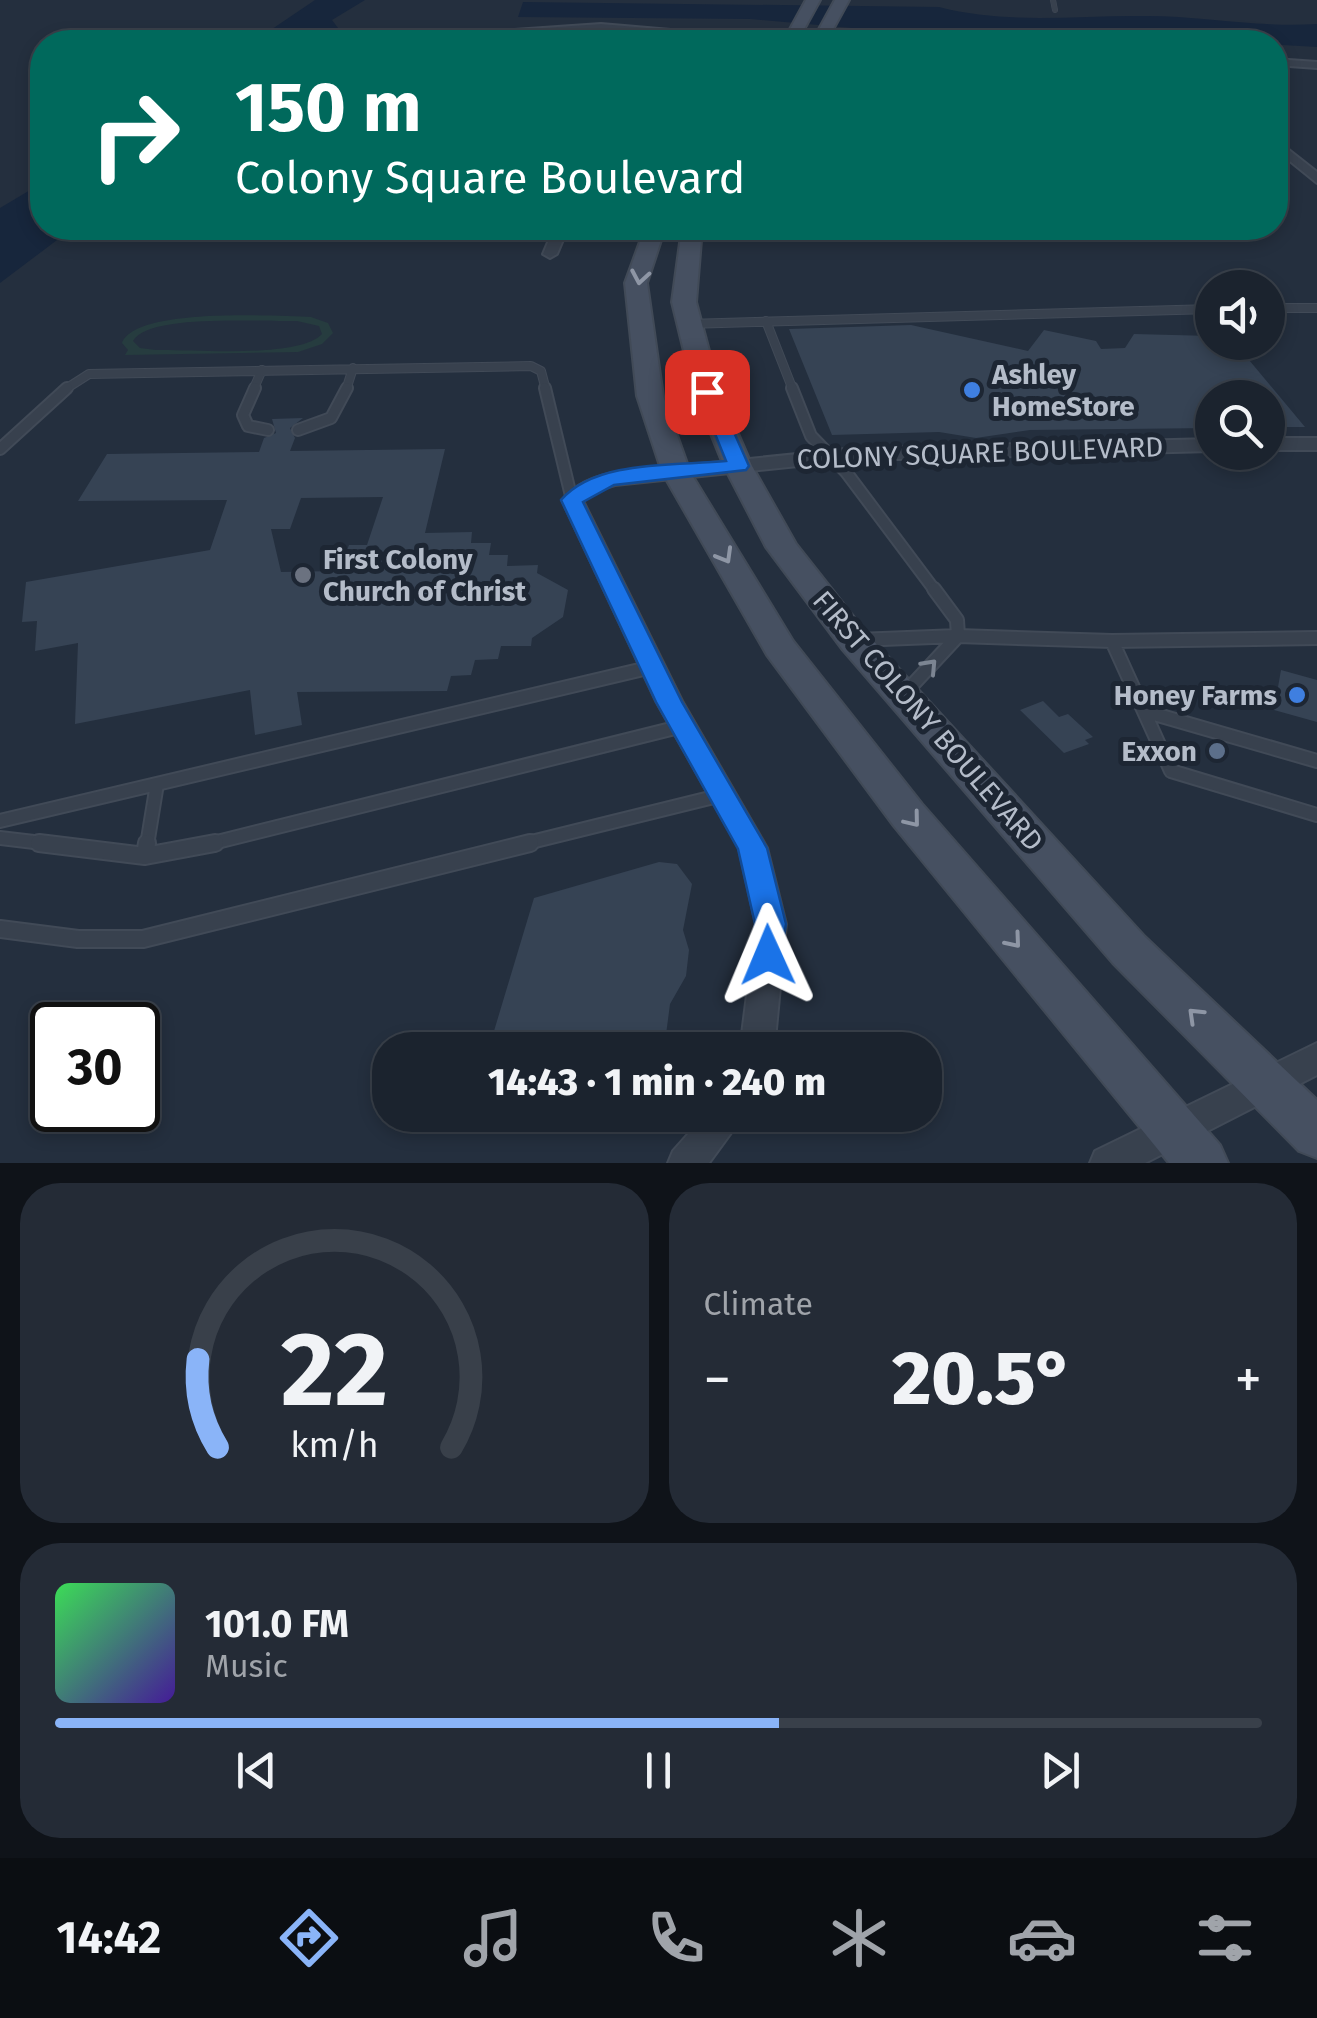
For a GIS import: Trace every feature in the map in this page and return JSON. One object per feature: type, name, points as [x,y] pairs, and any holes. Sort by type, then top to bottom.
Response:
[{"type":"main road","points":[[797,30],[812,2]]},
{"type":"main road","points":[[827,30],[841,2]]},
{"type":"main road","points":[[651,240],[636,283],[650,396],[676,472],[779,647],[908,815],[1188,1146]]},
{"type":"main road","name":"FIRST COLONY BOULEVARD","points":[[690,240],[684,276],[687,324],[707,392],[738,466],[782,547],[853,640],[1128,950],[1317,1134]]},
{"type":"main road","points":[[640,328],[687,324]]},
{"type":"street","points":[[518,30],[619,30]]},
{"type":"street","points":[[1288,63],[1317,65]]},
{"type":"street","points":[[1288,152],[1311,168],[1317,178]]},
{"type":"street","points":[[550,254],[556,240]]},
{"type":"street","points":[[1285,444],[1317,444]]},
{"type":"street","name":"COLONY SQUARE BOULEVARD","points":[[572,500],[603,482],[830,456],[943,449],[1195,445]]},
{"type":"street","points":[[572,500],[652,667],[753,848],[771,924],[759,1032]]},
{"type":"street","points":[[1108,1163],[1188,1146],[1265,1083],[1317,1058]]},
{"type":"street","points":[[686,1163],[712,1132]]},
{"type":"lane","points":[[1053,0],[1055,10]]},
{"type":"lane","points":[[1285,308],[1317,308]]},
{"type":"lane","points":[[687,324],[1195,309]]},
{"type":"lane","points":[[766,321],[812,436],[957,620],[958,636],[902,696]]},
{"type":"lane","points":[[0,450],[75,380],[89,374],[531,366],[541,371],[572,500]]},
{"type":"lane","points":[[298,430],[335,419],[353,368]]},
{"type":"lane","points":[[262,370],[243,415],[248,426],[268,430]]},
{"type":"lane","points":[[853,640],[958,636],[1112,641],[1317,638]]},
{"type":"lane","points":[[1112,641],[1171,771],[1225,780],[1279,796],[1317,815]]},
{"type":"lane","points":[[0,822],[652,667]]},
{"type":"lane","points":[[1144,711],[1283,758],[1317,761]]},
{"type":"lane","points":[[0,838],[146,856],[683,726]]},
{"type":"lane","points":[[146,856],[157,784]]},
{"type":"lane","points":[[0,929],[78,939],[143,938],[722,794]]},
{"type":"green space","points":[[239,315],[311,317],[328,323],[333,333],[322,344],[298,352],[125,355],[128,350],[122,343],[133,332],[178,319]],"holes":[[[297,321],[319,326],[322,334],[310,342],[269,350],[156,350],[140,348],[133,341],[143,332],[182,323]]]},
{"type":"water","points":[[315,0],[365,0],[332,20],[338,28],[335,30],[271,30]]},
{"type":"water","points":[[523,2],[939,7],[991,16],[1147,16],[1317,24],[1317,47],[1288,45],[1288,30],[875,30],[750,19],[518,17]]},
{"type":"water","points":[[30,190],[30,240],[57,240],[0,283],[0,208]]},
{"type":"building","name":"Ashley HomeStore","points":[[911,325],[1028,351],[1044,330],[1096,341],[1101,349],[1125,348],[1134,334],[1195,336],[1195,360],[1249,360],[1266,380],[1195,380],[1195,428],[1030,430],[976,438],[939,432],[832,435],[789,329]]},
{"type":"building","name":"Ashley HomeStore","points":[[1285,403],[1305,427],[1285,427]]},
{"type":"building","name":"First Colony Church of Christ","points":[[303,418],[290,428],[295,438],[290,451],[445,449],[425,533],[472,532],[471,543],[491,543],[489,555],[508,555],[507,566],[538,565],[537,573],[568,590],[563,617],[532,638],[531,646],[501,646],[498,659],[475,660],[471,675],[451,676],[447,691],[297,692],[302,725],[255,735],[250,690],[75,724],[78,643],[35,651],[37,621],[22,622],[26,582],[210,550],[227,500],[78,501],[107,454],[259,452],[264,438],[276,433],[272,419]],"holes":[[[383,497],[367,545],[349,545],[339,571],[281,572],[271,529],[290,529],[301,498]]]},
{"type":"building","name":"Honey Farms","points":[[1281,670],[1317,680],[1317,722],[1274,710]]},
{"type":"building","points":[[1043,701],[1059,717],[1068,714],[1093,737],[1085,740],[1089,744],[1064,753],[1020,710]]},
{"type":"building","points":[[659,862],[677,864],[692,884],[683,930],[689,950],[686,976],[670,1004],[666,1032],[494,1032],[534,898]]},
{"type":"place","name":"Ashley HomeStore","points":[[972,390]]},
{"type":"place","name":"First Colony Church of Christ","points":[[303,575]]},
{"type":"place","name":"Honey Farms","points":[[1297,695]]},
{"type":"place","name":"Exxon","points":[[1217,751]]},
{"type":"route","points":[[707,392],[738,466],[612,479],[588,487],[572,500],[669,702],[753,848],[771,924],[768,955]]}]
